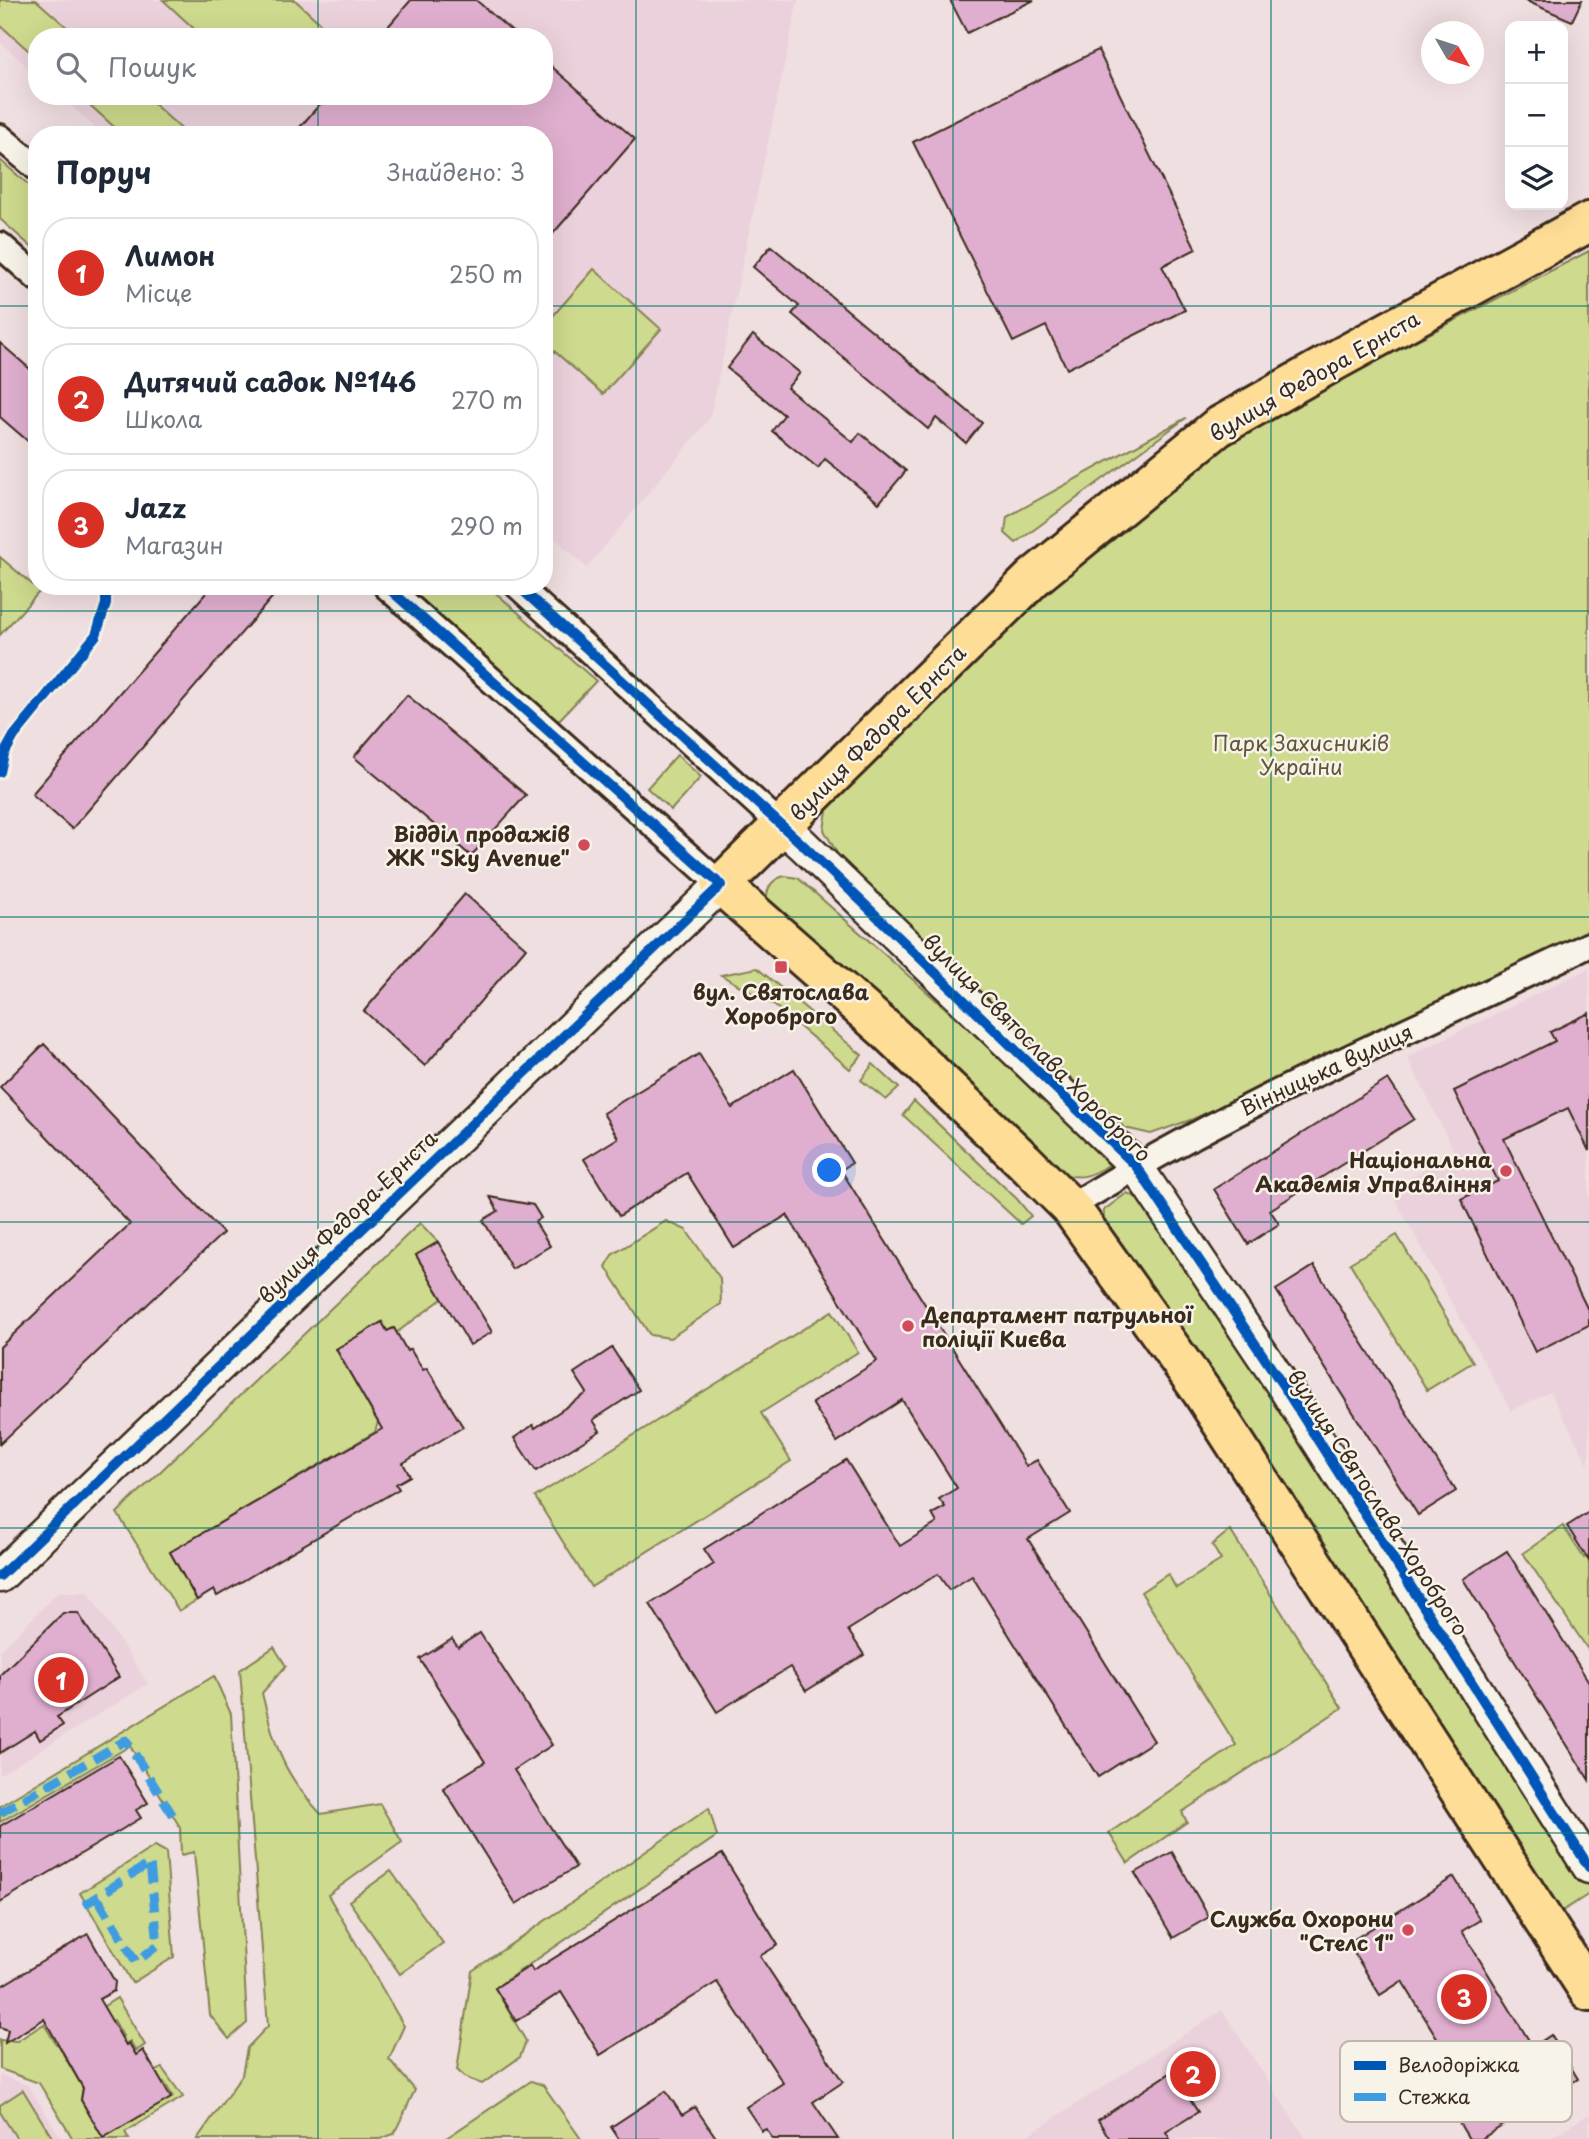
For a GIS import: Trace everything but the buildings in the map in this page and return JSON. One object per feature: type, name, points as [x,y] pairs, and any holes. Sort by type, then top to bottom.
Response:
[{"type":"main road","name":"вулиця Федора Ернста","points":[[721,885],[1033,578],[1218,427],[1360,346],[1589,222]]},
{"type":"main road","points":[[721,885],[885,1029],[1070,1207],[1202,1392],[1589,1991]]},
{"type":"street","points":[[0,136],[28,161]]},
{"type":"street","points":[[0,245],[28,270]]},
{"type":"street","points":[[396,595],[721,885]]},
{"type":"street","name":"вулиця Святослава Хороброго","points":[[528,595],[812,853],[1136,1166],[1286,1391],[1589,1867]]},
{"type":"street","name":"вулиця Федора Ернста","points":[[0,1576],[721,885]]},
{"type":"street","name":"Вінницька вулиця","points":[[1070,1207],[1136,1166],[1234,1113],[1589,945]]},
{"type":"shaded area","points":[[0,0],[798,0],[710,418],[587,568],[553,536],[553,126],[93,126],[70,105],[553,105],[553,28],[28,28],[28,67],[0,42]]},
{"type":"shaded area","name":"Національна Академія Управління","points":[[1589,968],[1589,1466],[1550,1392],[1511,1411],[1390,1190],[1454,1151],[1407,1057]]},
{"type":"shaded area","points":[[58,1592],[88,1592],[148,1684],[0,1775],[0,1651]]},
{"type":"shaded area","points":[[1222,2010],[1306,2139],[1022,2139]]},
{"type":"shaded area","points":[[0,2075],[28,2085],[62,2139],[0,2139]]},
{"type":"shaded area","points":[[1589,2114],[1589,2139],[1549,2139]]},
{"type":"green space","points":[[0,0],[36,0],[68,28],[28,28],[28,50],[0,25]]},
{"type":"green space","points":[[163,0],[295,0],[325,28],[193,28]]},
{"type":"green space","points":[[90,105],[155,105],[178,126],[113,126]]},
{"type":"green space","points":[[0,160],[28,184],[28,244],[0,219]]},
{"type":"green space","name":"Парк Захисників України","points":[[1589,251],[1589,937],[1193,1119],[1151,1134],[1125,1128],[847,871],[824,830],[828,804],[1017,618],[1156,499],[1235,439],[1340,380]]},
{"type":"green space","points":[[594,269],[661,329],[603,394],[553,350],[553,316]]},
{"type":"green space","points":[[1186,418],[1016,543],[1005,533],[1007,517]]},
{"type":"green space","points":[[0,557],[28,581],[28,595],[36,595],[0,635]]},
{"type":"green space","points":[[417,595],[498,595],[596,681],[557,722]]},
{"type":"green space","points":[[677,755],[701,777],[671,810],[647,788]]},
{"type":"green space","points":[[785,876],[798,878],[971,1031],[1088,1140],[1109,1165],[1085,1176],[1059,1172],[767,901],[771,884]]},
{"type":"green space","points":[[757,968],[862,1055],[850,1069],[775,1006],[721,975]]},
{"type":"green space","points":[[873,1064],[899,1088],[886,1100],[861,1080]]},
{"type":"green space","points":[[914,1101],[1017,1199],[1031,1216],[1021,1224],[903,1115]]},
{"type":"green space","points":[[1127,1193],[1144,1201],[1276,1392],[1589,1884],[1589,1894],[1556,1915],[1103,1227],[1104,1210]]},
{"type":"green space","points":[[666,1221],[686,1230],[720,1278],[721,1304],[670,1338],[650,1335],[606,1267],[612,1255]]},
{"type":"green space","points":[[420,1223],[438,1242],[416,1255],[442,1299],[396,1333],[393,1328],[387,1331],[382,1322],[336,1349],[378,1422],[375,1432],[170,1552],[197,1600],[179,1611],[117,1513]]},
{"type":"green space","points":[[1397,1235],[1473,1362],[1427,1390],[1350,1263]]},
{"type":"green space","points":[[832,1311],[858,1352],[761,1413],[791,1461],[591,1587],[535,1497]]},
{"type":"green space","points":[[1563,1526],[1584,1558],[1589,1555],[1589,1651],[1523,1553]]},
{"type":"green space","points":[[1230,1530],[1342,1708],[1182,1812],[1187,1822],[1128,1863],[1109,1833],[1236,1745],[1141,1592],[1168,1574],[1176,1588],[1221,1560],[1212,1545]]},
{"type":"green space","points":[[274,1647],[286,1666],[262,1693],[276,1744],[297,1785],[321,1814],[380,1804],[402,1842],[328,1895],[404,2026],[389,2059],[415,2090],[394,2134],[380,2139],[197,2139],[242,2075],[247,2048],[268,2026],[240,1670]]},
{"type":"green space","points":[[214,1676],[231,1714],[247,2023],[229,2039],[210,2015],[194,1852],[181,1855],[180,1827],[130,1746],[0,1822],[0,1806]]},
{"type":"green space","points":[[709,1808],[717,1836],[495,1988],[526,2041],[520,2057],[482,2084],[466,2078],[457,2070],[472,1971]]},
{"type":"green space","points":[[155,1846],[166,1852],[174,1957],[132,1983],[80,1893]]},
{"type":"green space","points":[[391,1871],[443,1943],[400,1974],[349,1901]]},
{"type":"green space","points":[[117,1998],[145,2045],[136,2051],[130,2041],[123,2045],[119,2038],[123,2036],[114,2020],[104,2025],[96,2011]]},
{"type":"green space","points":[[44,2024],[56,2044],[62,2046],[63,2054],[83,2088],[81,2100],[103,2138],[173,2097],[164,2082],[160,2084],[153,2073],[162,2068],[183,2097],[125,2132],[129,2139],[73,2139],[39,2083],[0,2069],[0,2040],[17,2041]]},
{"type":"green space","points":[[531,2081],[543,2085],[581,2139],[445,2139]]},
{"type":"green space","points":[[23,2090],[53,2139],[17,2139],[0,2112],[0,2105]]},
{"type":"marked path","points":[[0,1813],[126,1740],[173,1816]]},
{"type":"marked path","points":[[84,1905],[150,1863],[158,1945],[136,1962],[97,1897]]},
{"type":"cycle path","points":[[0,772],[4,754],[14,736],[96,635],[106,604],[106,595]]},
{"type":"cycle path","points":[[0,1576],[721,885],[396,595]]},
{"type":"cycle path","points":[[528,595],[802,844],[1136,1166],[1286,1390],[1589,1867]]},
{"type":"place","name":"Відділ продажів ЖК \"Sky Avenue\"","points":[[584,845]]},
{"type":"place","name":"вул. Святослава Хороброго","points":[[781,967]]},
{"type":"place","name":"Національна Академія Управління","points":[[1506,1171]]},
{"type":"place","name":"Департамент патрульної поліції Києва","points":[[908,1326]]},
{"type":"place","name":"Лимон","points":[[61,1680]]},
{"type":"place","name":"Служба Охорони \"Стелс 1\"","points":[[1408,1930]]},
{"type":"place","name":"Jazz","points":[[1464,1997]]},
{"type":"place","name":"Дитячий садок №146","points":[[1193,2074]]}]
